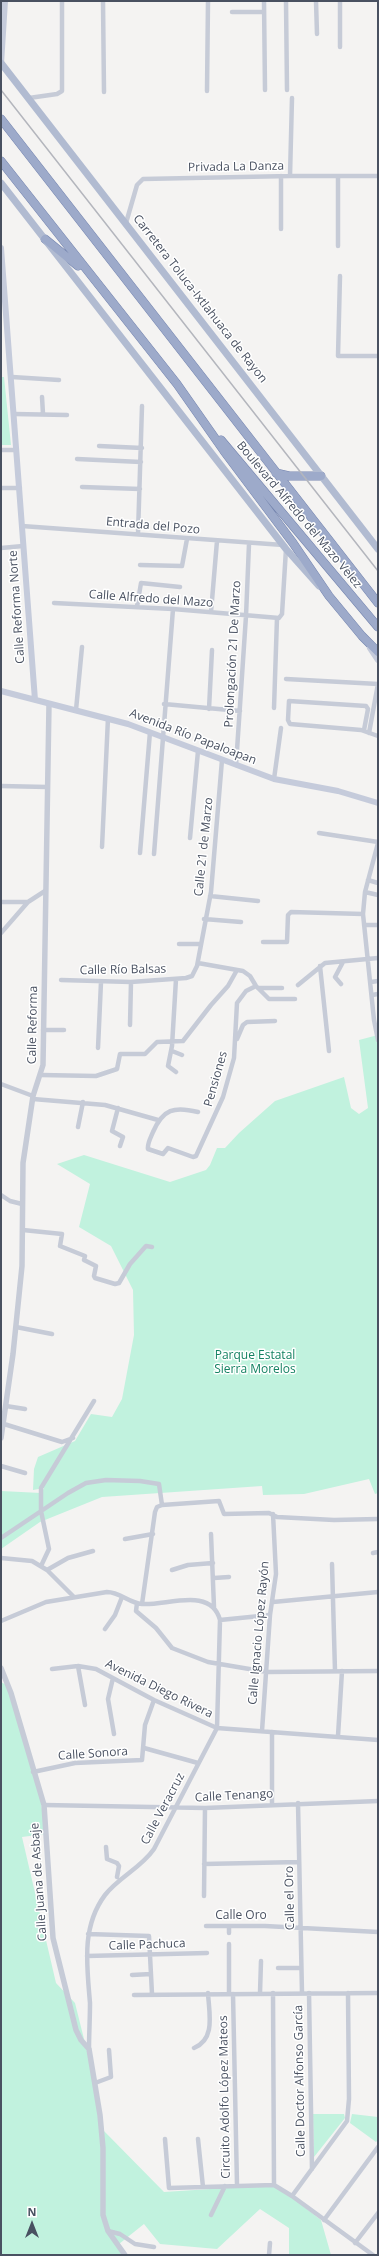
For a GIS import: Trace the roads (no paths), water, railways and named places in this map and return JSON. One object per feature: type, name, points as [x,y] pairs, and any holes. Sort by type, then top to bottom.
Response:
[{"type":"highway","points":[[1,120],[378,604]]},
{"type":"highway","points":[[1,161],[202,418],[329,596],[362,636],[378,652]]},
{"type":"highway","points":[[45,239],[90,275]]},
{"type":"highway","name":"Boulevard Alfredo del Mazo Velez","points":[[202,418],[378,627]]},
{"type":"highway","points":[[276,473],[289,476],[321,476]]},
{"type":"main road","points":[[1,64],[5,1]]},
{"type":"main road","name":"Carretera Toluca-Ixtlahuaca de Rayon","points":[[1,64],[29,98],[378,549]]},
{"type":"main road","points":[[1,183],[285,547],[305,572],[329,596]]},
{"type":"main road","name":"Calle Reforma Norte","points":[[1,248],[12,377],[35,700]]},
{"type":"main road","points":[[362,636],[378,660]]},
{"type":"main road","name":"Avenida Río Papaloapan","points":[[1,691],[108,718],[274,778],[338,791],[378,803]]},
{"type":"street","points":[[29,98],[60,93],[62,90],[62,1]]},
{"type":"street","points":[[103,1],[104,92]]},
{"type":"street","points":[[207,91],[208,1]]},
{"type":"street","points":[[264,1],[265,90]]},
{"type":"street","points":[[286,1],[287,90]]},
{"type":"street","points":[[316,1],[317,34]]},
{"type":"street","points":[[340,1],[340,47]]},
{"type":"street","points":[[232,12],[264,12]]},
{"type":"street","points":[[290,176],[292,98]]},
{"type":"street","points":[[281,176],[281,229]]},
{"type":"street","name":"Privada La Danza","points":[[126,223],[137,185],[143,179],[281,176],[378,176]]},
{"type":"street","points":[[338,176],[338,246]]},
{"type":"street","points":[[340,276],[338,356],[378,356]]},
{"type":"street","points":[[12,377],[59,380]]},
{"type":"street","points":[[42,397],[43,414]]},
{"type":"street","points":[[138,534],[142,448],[142,406]]},
{"type":"street","points":[[14,414],[67,415]]},
{"type":"street","points":[[99,446],[142,448]]},
{"type":"street","points":[[1,450],[16,450]]},
{"type":"street","points":[[77,459],[141,462]]},
{"type":"street","points":[[82,487],[140,489]]},
{"type":"street","points":[[1,488],[20,488]]},
{"type":"street","name":"Entrada del Pozo","points":[[22,526],[138,534],[285,547]]},
{"type":"street","points":[[140,565],[182,566],[187,539]]},
{"type":"street","points":[[211,612],[216,541]]},
{"type":"street","name":"Prolongación 21 De Marzo","points":[[236,765],[246,616],[249,544]]},
{"type":"street","points":[[1,548],[23,546]]},
{"type":"street","points":[[274,708],[279,617],[285,547]]},
{"type":"street","points":[[137,607],[140,583],[180,587]]},
{"type":"street","name":"Calle Alfredo del Mazo","points":[[54,603],[173,609],[246,616],[279,617]]},
{"type":"street","points":[[154,854],[164,704],[173,609]]},
{"type":"street","points":[[76,710],[82,647]]},
{"type":"street","points":[[210,709],[212,650]]},
{"type":"street","points":[[286,679],[378,684],[366,732]]},
{"type":"street","points":[[366,732],[368,709],[366,706],[289,702],[288,720],[290,724],[366,732],[378,736]]},
{"type":"street","name":"Calle Reforma","points":[[1,1438],[16,1327],[23,1230],[23,1164],[33,1098],[41,1075],[49,704]]},
{"type":"street","points":[[164,704],[240,711]]},
{"type":"street","points":[[102,847],[108,718]]},
{"type":"street","points":[[274,778],[281,728]]},
{"type":"street","points":[[140,853],[150,732]]},
{"type":"street","points":[[190,838],[198,751]]},
{"type":"street","name":"Calle 21 de Marzo","points":[[198,963],[204,919],[210,896],[222,760]]},
{"type":"street","points":[[1,786],[47,787]]},
{"type":"street","points":[[319,833],[378,842],[368,880],[363,914],[378,1040]]},
{"type":"street","points":[[368,880],[378,883]]},
{"type":"street","points":[[1,934],[28,902],[45,891]]},
{"type":"street","points":[[366,892],[378,895]]},
{"type":"street","points":[[210,896],[258,901]]},
{"type":"street","points":[[1,902],[28,902]]},
{"type":"street","points":[[263,942],[287,942],[288,915],[291,912],[363,914]]},
{"type":"street","points":[[204,919],[241,922]]},
{"type":"street","points":[[364,925],[378,925]]},
{"type":"street","points":[[179,944],[200,944]]},
{"type":"street","points":[[298,985],[325,963],[378,958]]},
{"type":"street","points":[[341,984],[335,977],[343,962]]},
{"type":"street","points":[[198,963],[237,970],[247,974],[269,999],[295,999]]},
{"type":"street","name":"Calle Río Balsas","points":[[61,980],[132,982],[186,978],[194,973],[198,963]]},
{"type":"street","points":[[320,966],[329,1051]]},
{"type":"street","points":[[41,1075],[91,1076],[111,1073],[118,1067],[120,1054],[145,1054],[157,1042],[173,1042],[185,1039],[210,1004],[228,986],[237,970]]},
{"type":"street","points":[[176,979],[173,1042],[168,1067],[176,1072]]},
{"type":"street","points":[[370,982],[378,981]]},
{"type":"street","points":[[98,1048],[101,982]]},
{"type":"street","points":[[130,1025],[132,982]]},
{"type":"street","points":[[257,987],[282,988]]},
{"type":"street","name":"Pensiones","points":[[158,1120],[148,1149],[163,1154],[168,1148],[195,1157],[221,1104],[234,1058],[237,1003],[246,991],[257,987]]},
{"type":"street","points":[[372,995],[378,994]]},
{"type":"street","points":[[235,1042],[243,1025],[247,1022],[275,1021]]},
{"type":"street","points":[[43,1030],[64,1030]]},
{"type":"street","points":[[172,1051],[182,1055]]},
{"type":"street","points":[[1,1084],[33,1098],[83,1102],[118,1108],[158,1120],[164,1113],[170,1111],[185,1110],[198,1112]]},
{"type":"street","points":[[78,1127],[83,1102]]},
{"type":"street","points":[[118,1108],[112,1131],[123,1137],[120,1146]]},
{"type":"street","points":[[1,1195],[6,1199],[22,1204]]},
{"type":"street","points":[[23,1230],[62,1234],[60,1246],[84,1256],[84,1260],[96,1266],[95,1278],[117,1284],[130,1264],[146,1246],[152,1247]]},
{"type":"street","points":[[16,1327],[52,1334]]},
{"type":"street","points":[[41,1566],[49,1549],[40,1511],[40,1494],[44,1481],[73,1438],[94,1401]]},
{"type":"street","points":[[6,1406],[25,1408]]},
{"type":"street","points":[[4,1424],[62,1442],[73,1438]]},
{"type":"street","points":[[1,1466],[25,1474]]},
{"type":"street","points":[[1,1538],[78,1486],[92,1482],[106,1480],[156,1483],[161,1486],[162,1506]]},
{"type":"street","points":[[378,1519],[334,1520],[277,1517],[273,1514],[224,1514],[219,1501],[162,1506],[156,1509],[140,1604],[136,1611],[156,1628],[172,1648],[193,1658],[218,1665],[266,1672],[378,1671]]},
{"type":"street","name":"Calle Ignacio López Rayón","points":[[262,1731],[270,1615],[276,1574],[273,1514]]},
{"type":"street","points":[[125,1539],[152,1534]]},
{"type":"street","points":[[211,1534],[214,1563],[214,1607],[220,1620],[216,1728]]},
{"type":"street","points":[[47,1570],[68,1558],[93,1551]]},
{"type":"street","points":[[1,1558],[29,1560],[41,1566],[73,1596]]},
{"type":"street","points":[[172,1570],[188,1565],[214,1563]]},
{"type":"street","points":[[332,1564],[335,1671]]},
{"type":"street","points":[[214,1578],[229,1577]]},
{"type":"street","points":[[1,1621],[46,1602],[73,1596],[107,1592],[140,1604],[182,1600],[200,1601],[214,1607]]},
{"type":"street","points":[[273,1602],[378,1592]]},
{"type":"street","points":[[105,1629],[115,1615],[122,1597]]},
{"type":"street","points":[[220,1620],[270,1615]]},
{"type":"street","points":[[78,1666],[85,1705]]},
{"type":"street","name":"Avenida Diego Rivera","points":[[52,1669],[78,1666],[96,1669],[154,1700],[216,1728],[378,1740]]},
{"type":"street","name":"Calle Juana de Asbaje","points":[[1,1668],[11,1693],[33,1772],[44,1804],[54,1944],[76,2030],[81,2040],[89,2049],[102,2136],[102,2204],[108,2231],[125,2255]]},
{"type":"street","points":[[338,1736],[342,1671]]},
{"type":"street","points":[[113,1678],[108,1699],[114,1734]]},
{"type":"street","name":"Calle Sonora","points":[[33,1772],[75,1763],[140,1761],[142,1759],[144,1748],[146,1725],[154,1700]]},
{"type":"street","name":"Calle Veracruz","points":[[89,2049],[90,2005],[87,1956],[88,1934],[91,1920],[104,1896],[115,1884],[149,1856],[176,1808],[216,1728]]},
{"type":"street","points":[[272,1732],[272,1804]]},
{"type":"street","points":[[144,1748],[198,1763]]},
{"type":"street","name":"Calle Tenango","points":[[44,1804],[204,1808],[272,1804],[378,1801]]},
{"type":"street","name":"Calle el Oro","points":[[298,1803],[302,1993]]},
{"type":"street","points":[[204,1808],[204,1896]]},
{"type":"street","points":[[106,1847],[107,1859],[117,1863],[119,1866],[117,1877]]},
{"type":"street","points":[[204,1864],[299,1862]]},
{"type":"street","name":"Calle Oro","points":[[206,1926],[300,1928],[378,1932]]},
{"type":"street","points":[[229,1926],[229,1933]]},
{"type":"street","points":[[88,1934],[147,1935],[150,1937],[152,1994]]},
{"type":"street","points":[[229,1944],[231,1994]]},
{"type":"street","name":"Calle Pachuca","points":[[87,1956],[207,1953]]},
{"type":"street","points":[[260,1993],[261,1961]]},
{"type":"street","points":[[278,1968],[301,1968]]},
{"type":"street","points":[[132,1975],[151,1974]]},
{"type":"street","points":[[194,2048],[205,2043],[208,2036],[208,1993]]},
{"type":"street","points":[[134,1995],[208,1993],[378,1993]]},
{"type":"street","points":[[273,1993],[274,2185],[292,2196],[373,2255]]},
{"type":"street","name":"Calle Doctor Alfonso García","points":[[309,1993],[312,2169]]},
{"type":"street","points":[[292,2196],[346,2125],[348,2116],[348,1993]]},
{"type":"street","name":"Circuito Adolfo López Mateos","points":[[231,1994],[237,2185],[274,2185]]},
{"type":"street","points":[[95,2083],[111,2077],[109,2050]]},
{"type":"street","points":[[198,2138],[203,2187]]},
{"type":"street","points":[[165,2139],[170,2188],[237,2185]]},
{"type":"street","points":[[324,2220],[378,2147]]},
{"type":"street","points":[[211,2215],[225,2186]]},
{"type":"street","points":[[355,2243],[378,2212]]},
{"type":"street","points":[[108,2231],[120,2234],[135,2244],[154,2247]]},
{"type":"street","points":[[269,2255],[270,2243]]},
{"type":"railway","points":[[1,90],[378,571]]},
{"type":"park label","name":"Parque Estatal Sierra Morelos","points":[[255,1363]]}]
